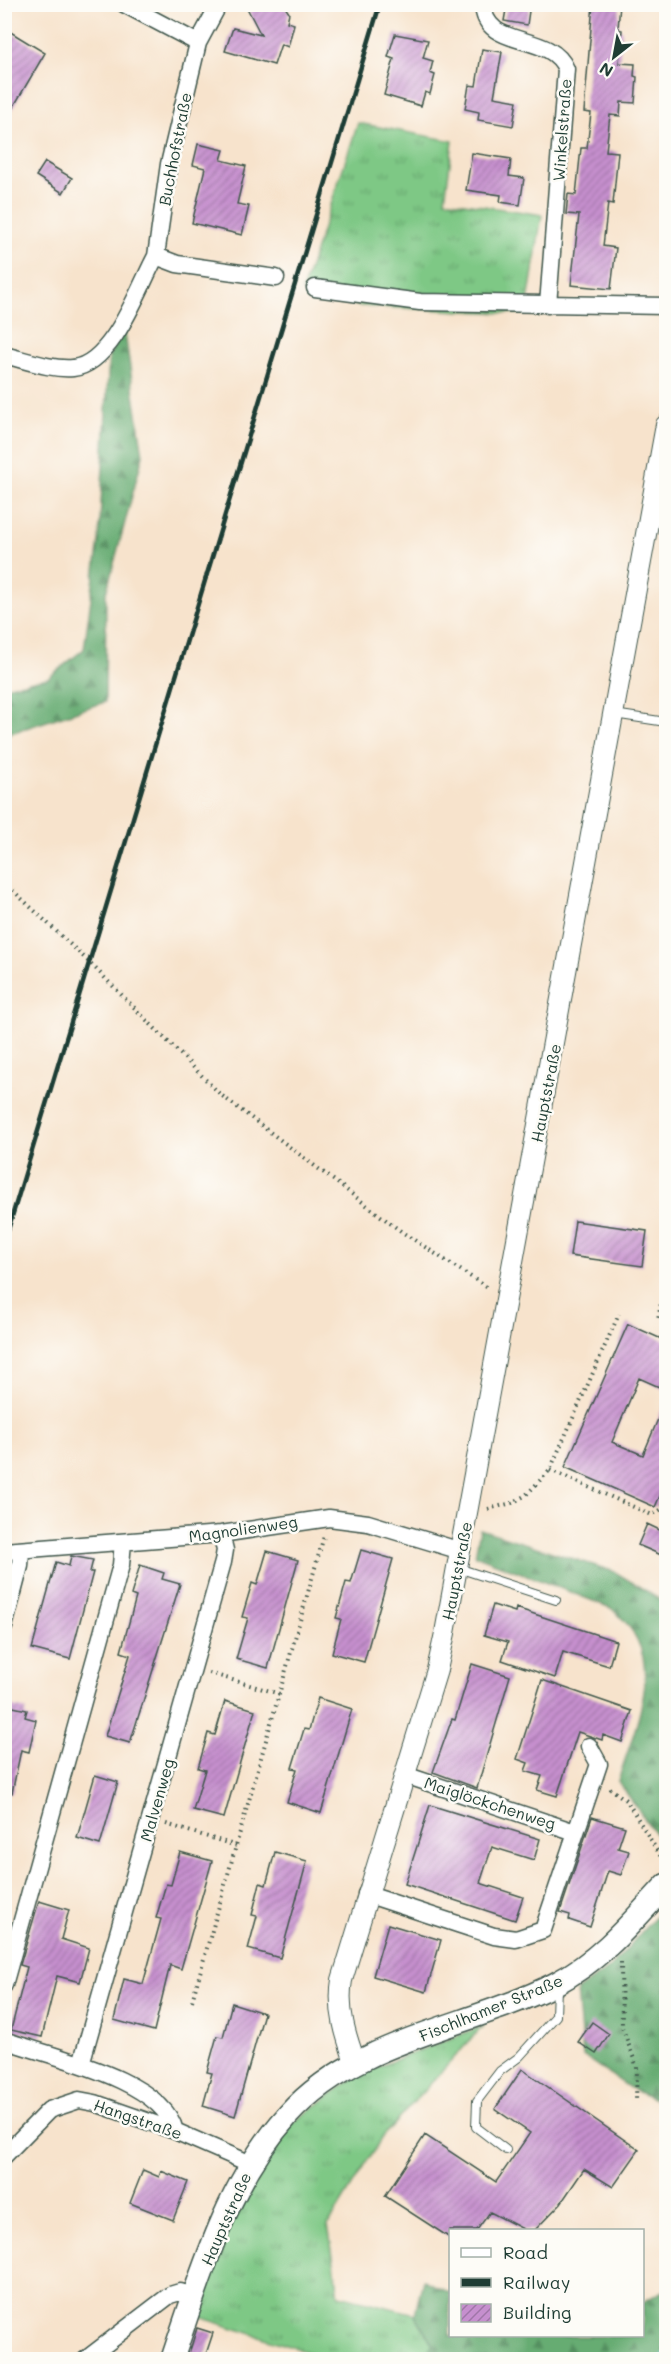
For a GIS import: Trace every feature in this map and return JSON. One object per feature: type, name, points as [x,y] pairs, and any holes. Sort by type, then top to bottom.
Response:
[{"type":"main road","name":"Fischlhamer Straße","points":[[356,2064],[556,1983],[601,1954],[666,1885]]},
{"type":"main road","name":"Hauptstraße","points":[[172,2360],[224,2217],[251,2164],[289,2114],[308,2096],[356,2064]]},
{"type":"street","points":[[124,4],[198,43]]},
{"type":"street","name":"Buchhofstraße","points":[[4,355],[73,368],[95,359],[106,349],[116,333],[156,255],[169,164],[198,43],[219,4]]},
{"type":"street","name":"Winkelstraße","points":[[483,4],[488,25],[497,32],[548,48],[558,54],[566,69],[548,305]]},
{"type":"street","points":[[156,255],[177,264],[276,278]]},
{"type":"street","points":[[315,288],[398,301],[666,306]]},
{"type":"street","name":"Hauptstraße","points":[[356,2064],[343,2025],[340,1992],[366,1894],[437,1670],[460,1559],[666,425]]},
{"type":"street","name":"Magnolienweg","points":[[4,1627],[21,1566],[13,1550],[221,1534],[329,1518],[368,1523],[460,1559]]},
{"type":"street","name":"Malvenweg","points":[[81,2064],[223,1562],[225,1550],[221,1534]]},
{"type":"street","points":[[4,1985],[121,1565],[123,1542]]},
{"type":"street","name":"Maiglöckchenweg","points":[[366,1894],[494,1936],[516,1939],[537,1933],[546,1925],[595,1777],[598,1764],[589,1746]]},
{"type":"street","name":"Maiglöckchenweg","points":[[405,1775],[575,1832]]},
{"type":"street","points":[[4,2040],[81,2064],[136,2089],[167,2113],[175,2131]]},
{"type":"street","name":"Hangstraße","points":[[4,2156],[49,2110],[79,2100],[95,2103],[175,2131],[251,2164]]},
{"type":"street","points":[[85,2360],[170,2295],[180,2292],[194,2296]]},
{"type":"lane","points":[[614,714],[666,722]]},
{"type":"lane","points":[[460,1559],[556,1600]]},
{"type":"lane","points":[[506,2150],[476,2127],[477,2102],[500,2071],[519,2057],[556,2016],[556,1983]]},
{"type":"path","points":[[4,882],[90,963],[221,1095],[402,1232],[474,1281],[507,1299]]},
{"type":"path","points":[[666,1275],[658,1320],[666,1321]]},
{"type":"path","points":[[469,1510],[493,1508],[512,1503],[526,1495],[550,1470],[619,1314]]},
{"type":"path","points":[[550,1470],[652,1515],[662,1509],[666,1499]]},
{"type":"path","points":[[192,2001],[329,1518]]},
{"type":"path","points":[[226,1678],[280,1694]]},
{"type":"path","points":[[595,1777],[627,1801],[666,1865]]},
{"type":"path","points":[[184,1830],[237,1846]]},
{"type":"path","points":[[621,1935],[622,2027],[637,2067],[636,2100]]},
{"type":"green space","points":[[358,123],[453,141],[445,200],[542,215],[526,314],[359,306],[302,291]]},
{"type":"green space","points":[[124,327],[143,455],[106,593],[105,702],[5,735],[4,687],[48,678],[84,649],[99,541],[109,356]]},
{"type":"green space","points":[[480,1529],[615,1572],[666,1603],[666,1849],[618,1781],[640,1712],[644,1690],[645,1668],[640,1647],[629,1627],[611,1608],[475,1555]]},
{"type":"green space","points":[[666,1904],[666,2104],[630,2088],[583,2056],[577,1990],[610,1968]]},
{"type":"green space","points":[[483,2026],[382,2137],[328,2225],[339,2295],[415,2314],[433,2345],[420,2359],[329,2359],[197,2316],[237,2207],[291,2124],[359,2074]]},
{"type":"green space","points":[[423,2280],[449,2293],[449,2337],[644,2337],[644,2301],[666,2289],[666,2359],[420,2359],[433,2345],[415,2314]]},
{"type":"building","points":[[245,4],[283,4],[289,13],[287,22],[294,24],[288,47],[281,44],[274,65],[225,51],[233,28],[261,35]]},
{"type":"building","points":[[507,4],[530,4],[527,25],[504,21]]},
{"type":"building","points":[[593,4],[620,4],[618,29],[622,30],[619,63],[635,64],[634,76],[637,77],[635,103],[621,102],[620,116],[610,115],[606,151],[618,152],[613,204],[608,203],[603,246],[616,248],[611,289],[571,285],[579,215],[566,214],[568,194],[576,195],[581,148],[587,148],[591,113],[584,112]]},
{"type":"building","points":[[4,28],[45,53],[4,123]]},
{"type":"building","points":[[395,34],[428,40],[423,58],[433,61],[430,73],[435,75],[430,94],[425,92],[421,106],[384,95],[394,59],[388,57]]},
{"type":"building","points":[[482,49],[502,52],[494,97],[517,101],[513,126],[478,120],[479,112],[465,109],[469,85],[476,86]]},
{"type":"building","points":[[198,144],[224,150],[221,160],[246,166],[237,204],[249,206],[242,235],[192,223],[205,168],[193,165]]},
{"type":"building","points":[[472,153],[511,159],[509,176],[524,178],[520,205],[500,202],[501,195],[466,190]]},
{"type":"building","points":[[45,162],[72,178],[63,193],[36,176]]},
{"type":"building","points":[[575,1221],[647,1231],[642,1266],[570,1256]]},
{"type":"building","points":[[628,1324],[666,1341],[666,1390],[639,1378],[612,1442],[643,1455],[666,1400],[666,1482],[655,1507],[565,1467]]},
{"type":"building","points":[[647,1524],[666,1533],[666,1557],[638,1545]]},
{"type":"building","points":[[361,1550],[393,1559],[364,1662],[332,1653],[341,1619],[336,1618],[346,1582],[351,1583]]},
{"type":"building","points":[[267,1551],[298,1560],[268,1668],[236,1659],[248,1618],[242,1617],[252,1583],[257,1585]]},
{"type":"building","points":[[71,1556],[93,1560],[90,1572],[93,1572],[70,1659],[32,1649],[56,1562],[69,1566]]},
{"type":"building","points":[[140,1565],[164,1573],[162,1579],[180,1584],[130,1743],[105,1736],[130,1655],[121,1652],[136,1597],[131,1595]]},
{"type":"building","points":[[493,1605],[515,1612],[516,1608],[616,1641],[609,1666],[563,1652],[555,1678],[502,1660],[508,1642],[484,1635]]},
{"type":"building","points":[[472,1664],[510,1676],[477,1788],[433,1772],[452,1719],[455,1720]]},
{"type":"building","points":[[542,1680],[632,1711],[622,1742],[603,1735],[602,1740],[578,1732],[557,1796],[537,1790],[542,1776],[525,1771],[528,1763],[517,1759]]},
{"type":"building","points":[[318,1698],[352,1709],[321,1813],[287,1802],[297,1769],[292,1768],[304,1729],[309,1730]]},
{"type":"building","points":[[225,1701],[255,1710],[224,1818],[193,1810],[205,1770],[198,1768],[208,1733],[215,1735]]},
{"type":"building","points":[[4,1705],[27,1710],[25,1717],[36,1720],[29,1752],[21,1750],[12,1793],[4,1793]]},
{"type":"building","points":[[95,1775],[118,1782],[100,1845],[77,1838]]},
{"type":"building","points":[[430,1805],[540,1839],[534,1860],[492,1847],[480,1883],[523,1897],[515,1920],[405,1884]]},
{"type":"building","points":[[592,1817],[625,1827],[618,1848],[629,1851],[621,1875],[608,1871],[590,1927],[569,1920],[570,1915],[560,1912]]},
{"type":"building","points":[[180,1852],[212,1861],[181,1969],[170,1965],[154,2031],[114,2020],[124,1979],[143,1984],[161,1919],[156,1918],[166,1884],[171,1885]]},
{"type":"building","points":[[275,1852],[307,1861],[280,1958],[248,1949],[257,1916],[252,1915],[260,1883],[266,1885]]},
{"type":"building","points":[[39,1901],[69,1910],[61,1939],[89,1948],[80,1982],[57,1976],[42,2037],[11,2030],[27,1967],[20,1965]]},
{"type":"building","points":[[388,1924],[441,1940],[426,1992],[373,1976]]},
{"type":"building","points":[[232,2003],[264,2013],[235,2116],[203,2106],[212,2073],[207,2072],[217,2036],[223,2037]]},
{"type":"building","points":[[592,2022],[609,2034],[596,2054],[578,2042]]},
{"type":"building","points":[[522,2069],[639,2150],[613,2187],[584,2169],[561,2203],[536,2229],[523,2229],[490,2212],[478,2229],[449,2229],[449,2237],[385,2196],[425,2135],[496,2182],[530,2133],[495,2109]]},
{"type":"building","points":[[143,2170],[159,2177],[161,2171],[188,2182],[173,2220],[130,2203]]},
{"type":"building","points":[[197,2328],[213,2333],[204,2360],[187,2360]]},
{"type":"waterway","points":[[663,2360],[666,2356]]},
{"type":"railway","points":[[4,1243],[380,4]]}]
